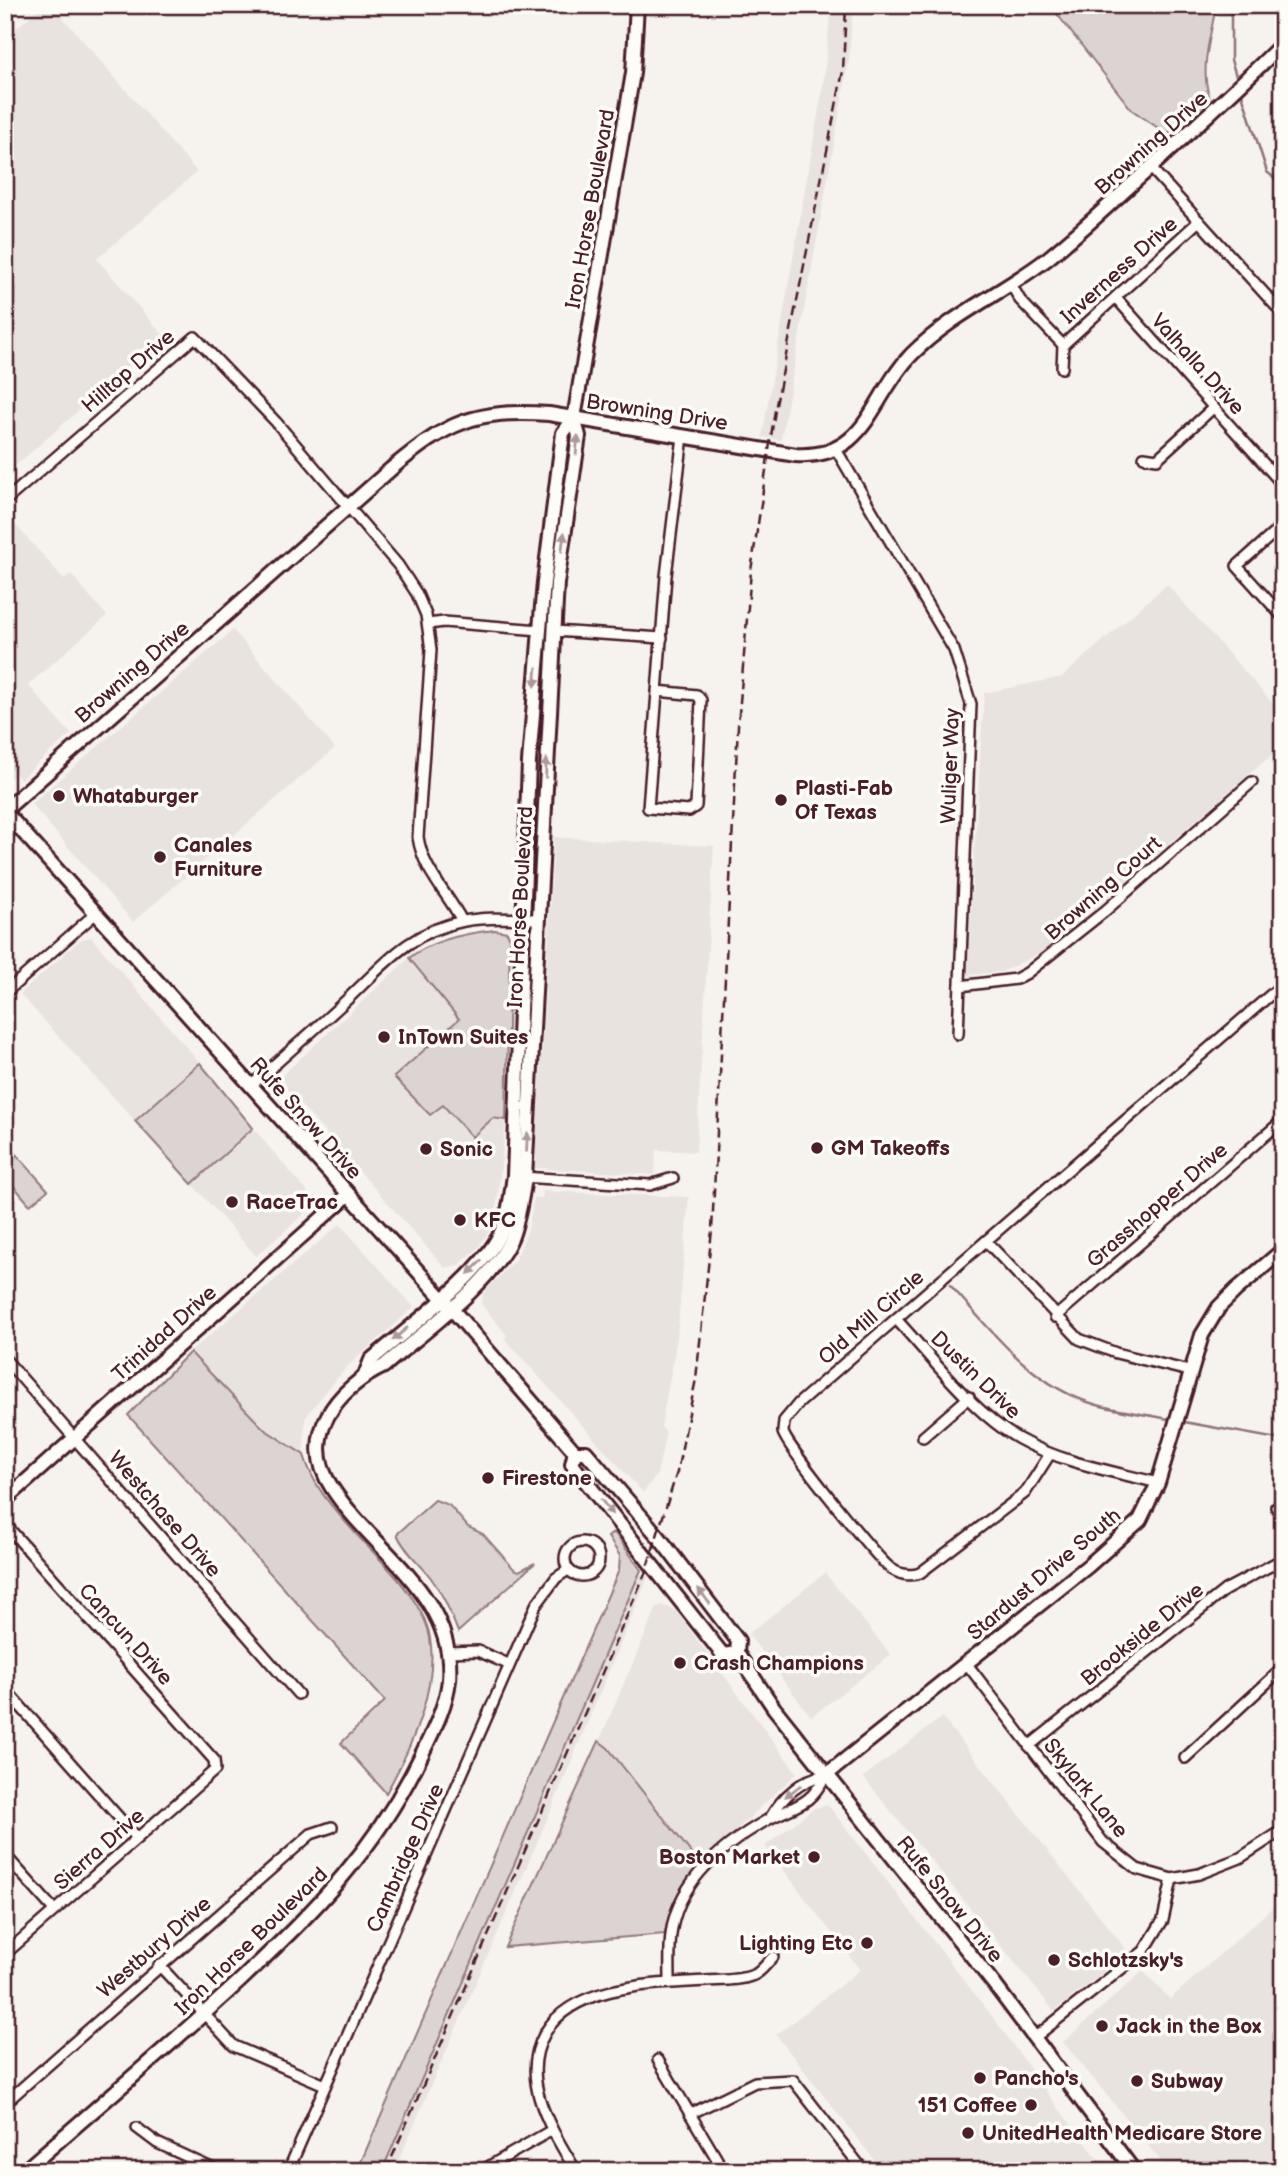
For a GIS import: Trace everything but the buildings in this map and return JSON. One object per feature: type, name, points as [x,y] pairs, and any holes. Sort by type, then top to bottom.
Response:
[{"type":"street","points":[[5,11],[12,5]]},
{"type":"street","name":"Iron Horse Boulevard","points":[[24,2171],[204,2014],[317,1908],[376,1835],[401,1797],[443,1710],[449,1680],[443,1629],[411,1579],[331,1486],[322,1463],[318,1440],[325,1416],[341,1395],[365,1375],[384,1366],[451,1308],[503,1254],[515,1226],[538,919],[557,583],[579,436],[574,418],[633,73],[637,5]]},
{"type":"street","name":"Browning Drive","points":[[5,811],[421,443],[451,425],[514,412],[574,418],[796,455],[826,454],[836,450],[853,437],[911,355],[942,327],[1011,284],[1077,235],[1221,105],[1279,47]]},
{"type":"street","points":[[1150,167],[1283,314]]},
{"type":"street","name":"Inverness Drive","points":[[1063,345],[1199,221]]},
{"type":"street","points":[[1011,284],[1020,300],[1063,345],[1062,368]]},
{"type":"street","name":"Valhalla Drive","points":[[1116,298],[1283,485]]},
{"type":"street","name":"Hilltop Drive","points":[[5,501],[195,337],[275,420],[350,508]]},
{"type":"street","points":[[1144,457],[1157,458],[1213,408]]},
{"type":"street","name":"Iron Horse Boulevard","points":[[365,1375],[371,1360],[492,1248],[508,1212],[519,1177],[523,919],[529,762],[540,630],[563,433],[574,418]]},
{"type":"street","points":[[657,691],[697,695],[701,700],[696,806],[689,811],[648,808],[657,691],[683,436]]},
{"type":"street","name":"Wuliger Way","points":[[836,450],[954,650],[971,704],[958,1034]]},
{"type":"street","points":[[350,508],[406,574],[428,624],[431,650],[418,837],[427,869],[463,921]]},
{"type":"street","points":[[1283,525],[1237,566],[1283,617]]},
{"type":"street","points":[[428,624],[444,622],[662,638]]},
{"type":"street","name":"Browning Court","points":[[960,986],[1016,979],[1027,973],[1105,911],[1252,782]]},
{"type":"street","name":"Rufe Snow Drive","points":[[5,811],[451,1308],[575,1452],[586,1452],[642,1517],[738,1641],[737,1653],[774,1708],[994,1983],[1134,2171]]},
{"type":"street","points":[[5,993],[96,913]]},
{"type":"street","points":[[251,1086],[351,996],[396,950],[428,932],[463,921],[484,918],[538,919]]},
{"type":"street","name":"Old Mill Circle","points":[[1050,1454],[1025,1493],[916,1575],[892,1570],[810,1471],[783,1432],[784,1421],[799,1403],[1283,984]]},
{"type":"street","name":"Grasshopper Drive","points":[[1055,1317],[1283,1120]]},
{"type":"street","points":[[519,1177],[650,1185],[673,1178]]},
{"type":"street","name":"Trinidad Drive","points":[[5,1500],[348,1195]]},
{"type":"street","points":[[986,1241],[1055,1317],[1088,1344],[1189,1371]]},
{"type":"street","name":"Stardust Drive South","points":[[826,1774],[967,1664],[1129,1532],[1140,1520],[1158,1483],[1189,1371],[1202,1335],[1219,1307],[1283,1250]]},
{"type":"street","name":"Dustin Drive","points":[[896,1319],[969,1397],[1018,1438],[1050,1454],[1158,1483]]},
{"type":"street","name":"Westchase Drive","points":[[5,1359],[298,1694]]},
{"type":"street","points":[[923,1437],[969,1397]]},
{"type":"street","name":"Rufe Snow Drive","points":[[575,1452],[572,1464],[723,1654],[737,1653]]},
{"type":"street","points":[[1276,1507],[1283,1516]]},
{"type":"street","name":"Cancun Drive","points":[[5,1524],[214,1760],[215,1770]]},
{"type":"street","name":"Brookside Drive","points":[[1029,1746],[1225,1590],[1283,1559]]},
{"type":"street","name":"Cambridge Drive","points":[[288,2171],[508,1664],[536,1605],[556,1578],[568,1570]]},
{"type":"street","points":[[447,1652],[478,1651],[508,1664]]},
{"type":"street","name":"Skylark Lane","points":[[967,1664],[1103,1842],[1137,1869],[1172,1879],[1199,1874],[1240,1858],[1283,1830]]},
{"type":"street","points":[[1185,1758],[1283,1668]]},
{"type":"street","points":[[5,1689],[137,1838]]},
{"type":"street","name":"Sierra Drive","points":[[5,1954],[215,1770]]},
{"type":"street","points":[[770,1818],[779,1801],[811,1777],[826,1774]]},
{"type":"street","points":[[670,1983],[670,1936],[677,1911],[689,1885],[725,1850],[770,1818],[788,1813],[817,1792],[826,1774]]},
{"type":"street","name":"Westbury Drive","points":[[5,2103],[311,1833],[332,1827]]},
{"type":"street","points":[[5,1854],[54,1910]]},
{"type":"street","points":[[1034,2038],[1144,1951],[1163,1920],[1172,1879]]},
{"type":"street","points":[[576,2171],[552,2130],[533,2072],[539,2043],[554,2017],[576,2001],[670,1983],[743,1979],[757,1974],[773,1957]]},
{"type":"street","points":[[159,1965],[234,2046],[325,2085]]},
{"type":"street","points":[[659,2060],[724,2171]]},
{"type":"street","points":[[690,2114],[755,2082],[793,2080],[864,2171]]},
{"type":"street","points":[[137,2128],[157,2143],[218,2171]]},
{"type":"street","points":[[481,2171],[552,2130]]},
{"type":"shaded area","points":[[43,5],[52,5],[197,172],[97,259],[164,336],[5,475],[5,38]]},
{"type":"shaded area","points":[[831,5],[853,5],[849,60],[781,440],[762,437],[823,85]]},
{"type":"shaded area","points":[[1050,5],[1216,5],[1206,64],[1210,99],[1167,134],[1132,110]]},
{"type":"shaded area","points":[[5,513],[64,579],[71,574],[107,616],[28,685],[71,734],[20,779],[16,774],[9,779],[5,774]]},
{"type":"shaded area","points":[[1167,584],[1283,715],[1283,745],[1048,949],[1002,972],[967,975],[984,693],[1062,677]]},
{"type":"shaded area","points":[[233,630],[335,748],[133,922],[31,804]]},
{"type":"shaded area","points":[[554,837],[714,846],[696,1152],[656,1150],[655,1175],[535,1168]]},
{"type":"shaded area","points":[[495,930],[507,932],[510,939],[506,1120],[493,1118],[472,1137],[443,1105],[430,1115],[394,1077],[459,1019],[409,958],[428,946],[450,938]]},
{"type":"shaded area","points":[[91,937],[200,1063],[135,1121],[20,994],[81,939]]},
{"type":"shaded area","points":[[409,958],[459,1019],[394,1077],[443,1104],[506,1120],[495,1221],[478,1248],[459,1265],[445,1268],[278,1079]]},
{"type":"shaded area","points":[[200,1063],[253,1128],[192,1184],[135,1121]]},
{"type":"shaded area","points":[[253,1128],[317,1203],[256,1256],[192,1184]]},
{"type":"shaded area","points":[[17,1155],[48,1190],[30,1205],[5,1176],[5,1165]]},
{"type":"shaded area","points":[[543,1191],[689,1197],[677,1339],[661,1427],[666,1432],[657,1475],[643,1493],[504,1338],[507,1335],[481,1304],[484,1292],[515,1260],[528,1230],[534,1198],[542,1198]]},
{"type":"shaded area","points":[[340,1224],[414,1307],[346,1368],[314,1406],[305,1419],[304,1455],[264,1429],[190,1352]]},
{"type":"shaded area","points":[[190,1352],[264,1429],[304,1455],[313,1478],[326,1498],[407,1591],[423,1616],[431,1649],[427,1692],[414,1735],[386,1793],[341,1743],[385,1701],[128,1415]]},
{"type":"shaded area","points":[[435,1500],[449,1505],[468,1527],[483,1534],[514,1569],[519,1571],[535,1563],[458,1632],[440,1591],[397,1534]]},
{"type":"shaded area","points":[[614,1532],[641,1570],[382,2171],[357,2171],[619,1570],[620,1556],[608,1537]]},
{"type":"shaded area","points":[[825,1573],[891,1655],[811,1717],[748,1634]]},
{"type":"shaded area","points":[[639,1574],[648,1577],[550,1813],[394,2171],[382,2171]]},
{"type":"shaded area","points":[[661,1605],[675,1610],[797,1773],[700,1864],[608,1748],[599,1741],[657,1607]]},
{"type":"shaded area","points":[[942,1717],[1129,1953],[1054,2011],[863,1777]]},
{"type":"shaded area","points":[[599,1741],[608,1748],[700,1864],[677,1897],[665,1934],[505,1947]]},
{"type":"shaded area","points":[[828,1805],[1108,2171],[883,2171],[776,2035],[860,1970],[765,1846],[814,1808]]},
{"type":"shaded area","points":[[1283,1898],[1283,2171],[1169,2171],[1063,2042],[1143,1971],[1170,1999]]},
{"type":"waterway","points":[[1231,5],[1231,60],[1238,82]]},
{"type":"waterway","points":[[1241,91],[1267,172],[1283,185]]},
{"type":"waterway","points":[[950,1285],[1014,1355],[1051,1384],[1094,1404],[1169,1419]]},
{"type":"waterway","points":[[1184,1422],[1283,1440]]},
{"type":"waterway","points":[[1283,1759],[1276,1784],[1283,1807]]},
{"type":"railway","points":[[386,2171],[645,1574],[677,1472],[696,1379],[712,1230],[738,726],[751,571],[775,410],[843,71],[846,5]]},
{"type":"place","name":"Whataburger","points":[[59,796]]},
{"type":"place","name":"Plasti-Fab Of Texas","points":[[781,800]]},
{"type":"place","name":"Canales Furniture","points":[[160,857]]},
{"type":"place","name":"InTown Suites","points":[[384,1037]]},
{"type":"place","name":"GM Takeoffs","points":[[817,1148]]},
{"type":"place","name":"Sonic","points":[[426,1149]]},
{"type":"place","name":"RaceTrac","points":[[232,1202]]},
{"type":"place","name":"KFC","points":[[460,1220]]},
{"type":"place","name":"Firestone","points":[[488,1478]]},
{"type":"place","name":"Crash Champions","points":[[680,1663]]},
{"type":"place","name":"Boston Market","points":[[814,1857]]},
{"type":"place","name":"Lighting Etc","points":[[867,1943]]},
{"type":"place","name":"Schlotzsky's","points":[[1054,1960]]},
{"type":"place","name":"Jack in the Box","points":[[1102,2026]]},
{"type":"place","name":"Pancho's","points":[[980,2078]]},
{"type":"place","name":"Subway","points":[[1137,2081]]},
{"type":"place","name":"151 Coffee","points":[[1031,2105]]},
{"type":"place","name":"UnitedHealth Medicare Store","points":[[968,2133]]}]
